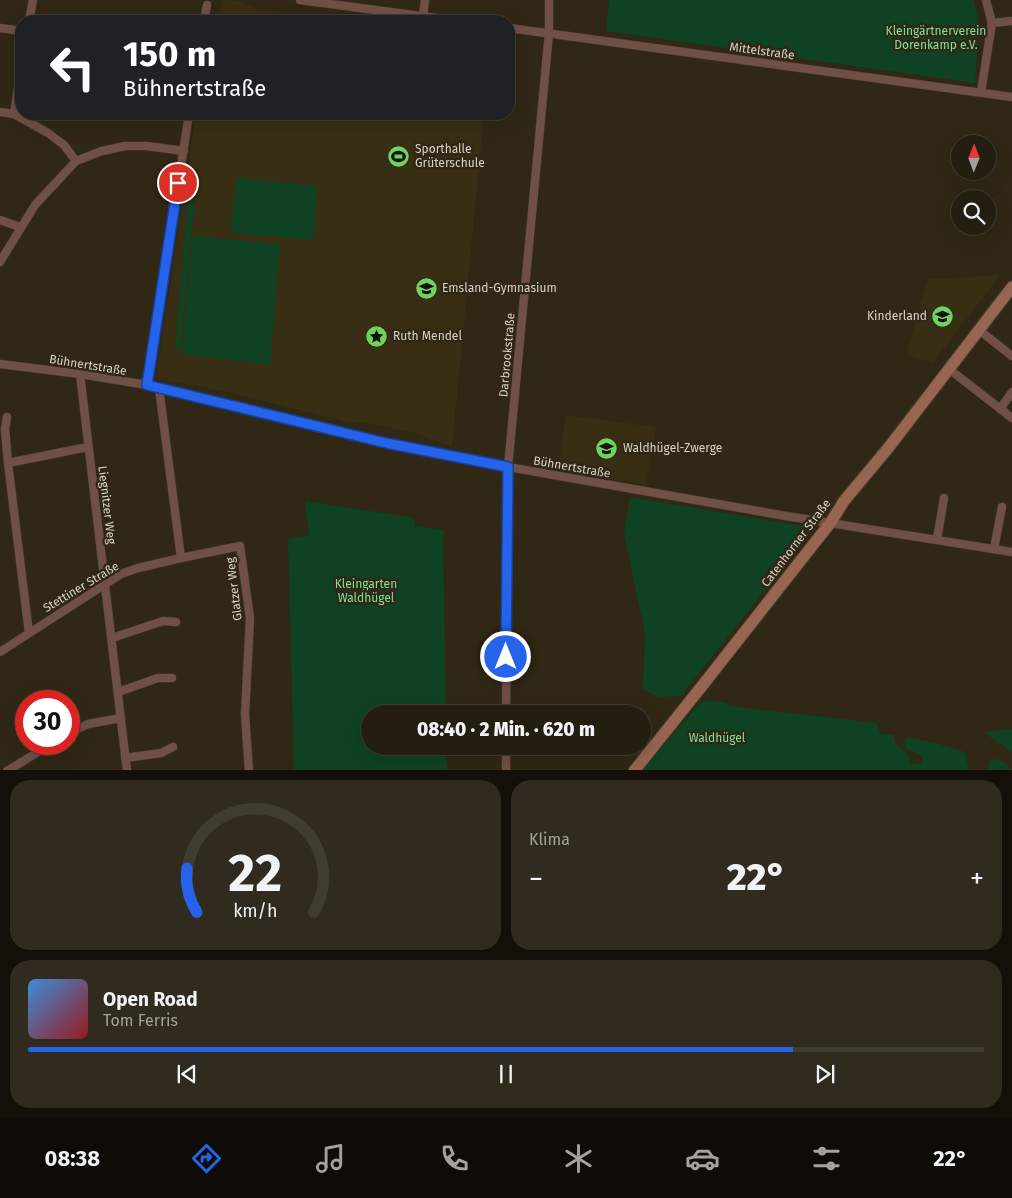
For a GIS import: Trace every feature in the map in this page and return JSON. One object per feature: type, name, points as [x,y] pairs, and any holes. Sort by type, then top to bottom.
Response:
[{"type":"street","points":[[30,15],[33,0]]},
{"type":"street","points":[[306,0],[416,15]]},
{"type":"street","points":[[423,15],[425,0]]},
{"type":"street","name":"Darbrookstraße","points":[[506,705],[508,467],[549,33],[549,0]]},
{"type":"street","points":[[981,92],[992,23],[986,0]]},
{"type":"street","points":[[205,15],[207,5]]},
{"type":"street","points":[[992,23],[1012,21]]},
{"type":"street","points":[[0,28],[15,30]]},
{"type":"street","name":"Mittelstraße","points":[[515,29],[1012,97]]},
{"type":"street","points":[[0,112],[14,114],[15,108]]},
{"type":"street","points":[[25,120],[48,133],[64,145],[76,161]]},
{"type":"street","points":[[147,385],[189,120]]},
{"type":"street","points":[[0,262],[20,227],[43,194],[76,161],[102,151],[125,146],[147,146],[184,151]]},
{"type":"street","points":[[0,220],[20,227]]},
{"type":"street","name":"Catenhorner Straße","points":[[634,770],[831,522],[844,501],[889,447],[1011,289]]},
{"type":"street","points":[[979,330],[1012,356]]},
{"type":"street","name":"Bühnertstraße","points":[[0,364],[147,385],[364,438],[508,467],[1012,552]]},
{"type":"street","points":[[949,369],[1012,418]]},
{"type":"street","name":"Liegnitzer Weg","points":[[80,374],[127,770]]},
{"type":"street","points":[[159,388],[181,558]]},
{"type":"street","points":[[1000,408],[1012,392]]},
{"type":"street","points":[[8,417],[5,430],[8,464],[29,633]]},
{"type":"street","points":[[8,464],[88,447]]},
{"type":"street","points":[[937,539],[944,498]]},
{"type":"street","points":[[994,549],[1002,507]]},
{"type":"street","name":"Glatzer Weg","points":[[181,558],[240,546],[250,618],[245,714],[249,770]]},
{"type":"street","name":"Stettiner Straße","points":[[0,652],[121,574],[181,558]]},
{"type":"street","points":[[112,638],[163,622],[176,622]]},
{"type":"street","points":[[118,692],[158,678],[172,678]]},
{"type":"street","points":[[80,728],[88,724],[121,718]]},
{"type":"street","points":[[125,758],[161,753],[172,747]]},
{"type":"street","points":[[7,770],[32,755]]},
{"type":"street","points":[[506,755],[506,770]]},
{"type":"street","points":[[20,762],[24,770]]},
{"type":"shaded area","points":[[223,0],[240,2],[259,10],[299,15],[217,15],[220,12]]},
{"type":"shaded area","points":[[195,120],[483,120],[452,447],[415,433],[368,423],[347,422],[233,393],[156,378]]},
{"type":"shaded area","name":"Kinderland","points":[[1000,275],[933,363],[906,354],[928,279]]},
{"type":"shaded area","name":"Waldhügel-Zwerge","points":[[566,415],[656,427],[646,485],[558,469]]},
{"type":"green space","name":"Kleingärtnerverein Dorenkamp e.V.","points":[[609,0],[974,0],[979,24],[975,83],[606,31]]},
{"type":"green space","points":[[236,178],[317,186],[313,240],[231,233]]},
{"type":"green space","points":[[188,202],[195,202],[180,350],[175,350]]},
{"type":"green space","points":[[193,236],[280,244],[270,365],[182,354]]},
{"type":"green space","points":[[630,497],[814,528],[681,696],[659,697],[643,689],[645,633],[624,534]]},
{"type":"green space","name":"Kleingarten Waldhügel","points":[[305,501],[415,518],[414,526],[444,530],[446,705],[361,705],[361,755],[447,755],[447,770],[294,770],[288,539],[309,535]]},
{"type":"green space","name":"Waldhügel","points":[[707,701],[726,702],[729,706],[876,723],[881,734],[894,735],[896,744],[909,756],[909,763],[921,764],[922,756],[906,748],[904,742],[906,737],[962,751],[965,753],[969,770],[643,770],[698,705]]},
{"type":"green space","points":[[1012,729],[1012,752],[983,732]]},
{"type":"green space","points":[[997,759],[1007,764],[1012,770],[989,770],[988,764],[991,760]]},
{"type":"place","name":"Sporthalle Grüterschule","points":[[399,156]]},
{"type":"place","name":"Emsland-Gymnasium","points":[[426,288]]},
{"type":"place","name":"Kinderland","points":[[943,316]]},
{"type":"place","name":"Ruth Mendel","points":[[377,336]]},
{"type":"place","name":"Waldhügel-Zwerge","points":[[607,448]]},
{"type":"route","points":[[178,183],[147,385],[386,443],[508,467],[506,657]]}]
